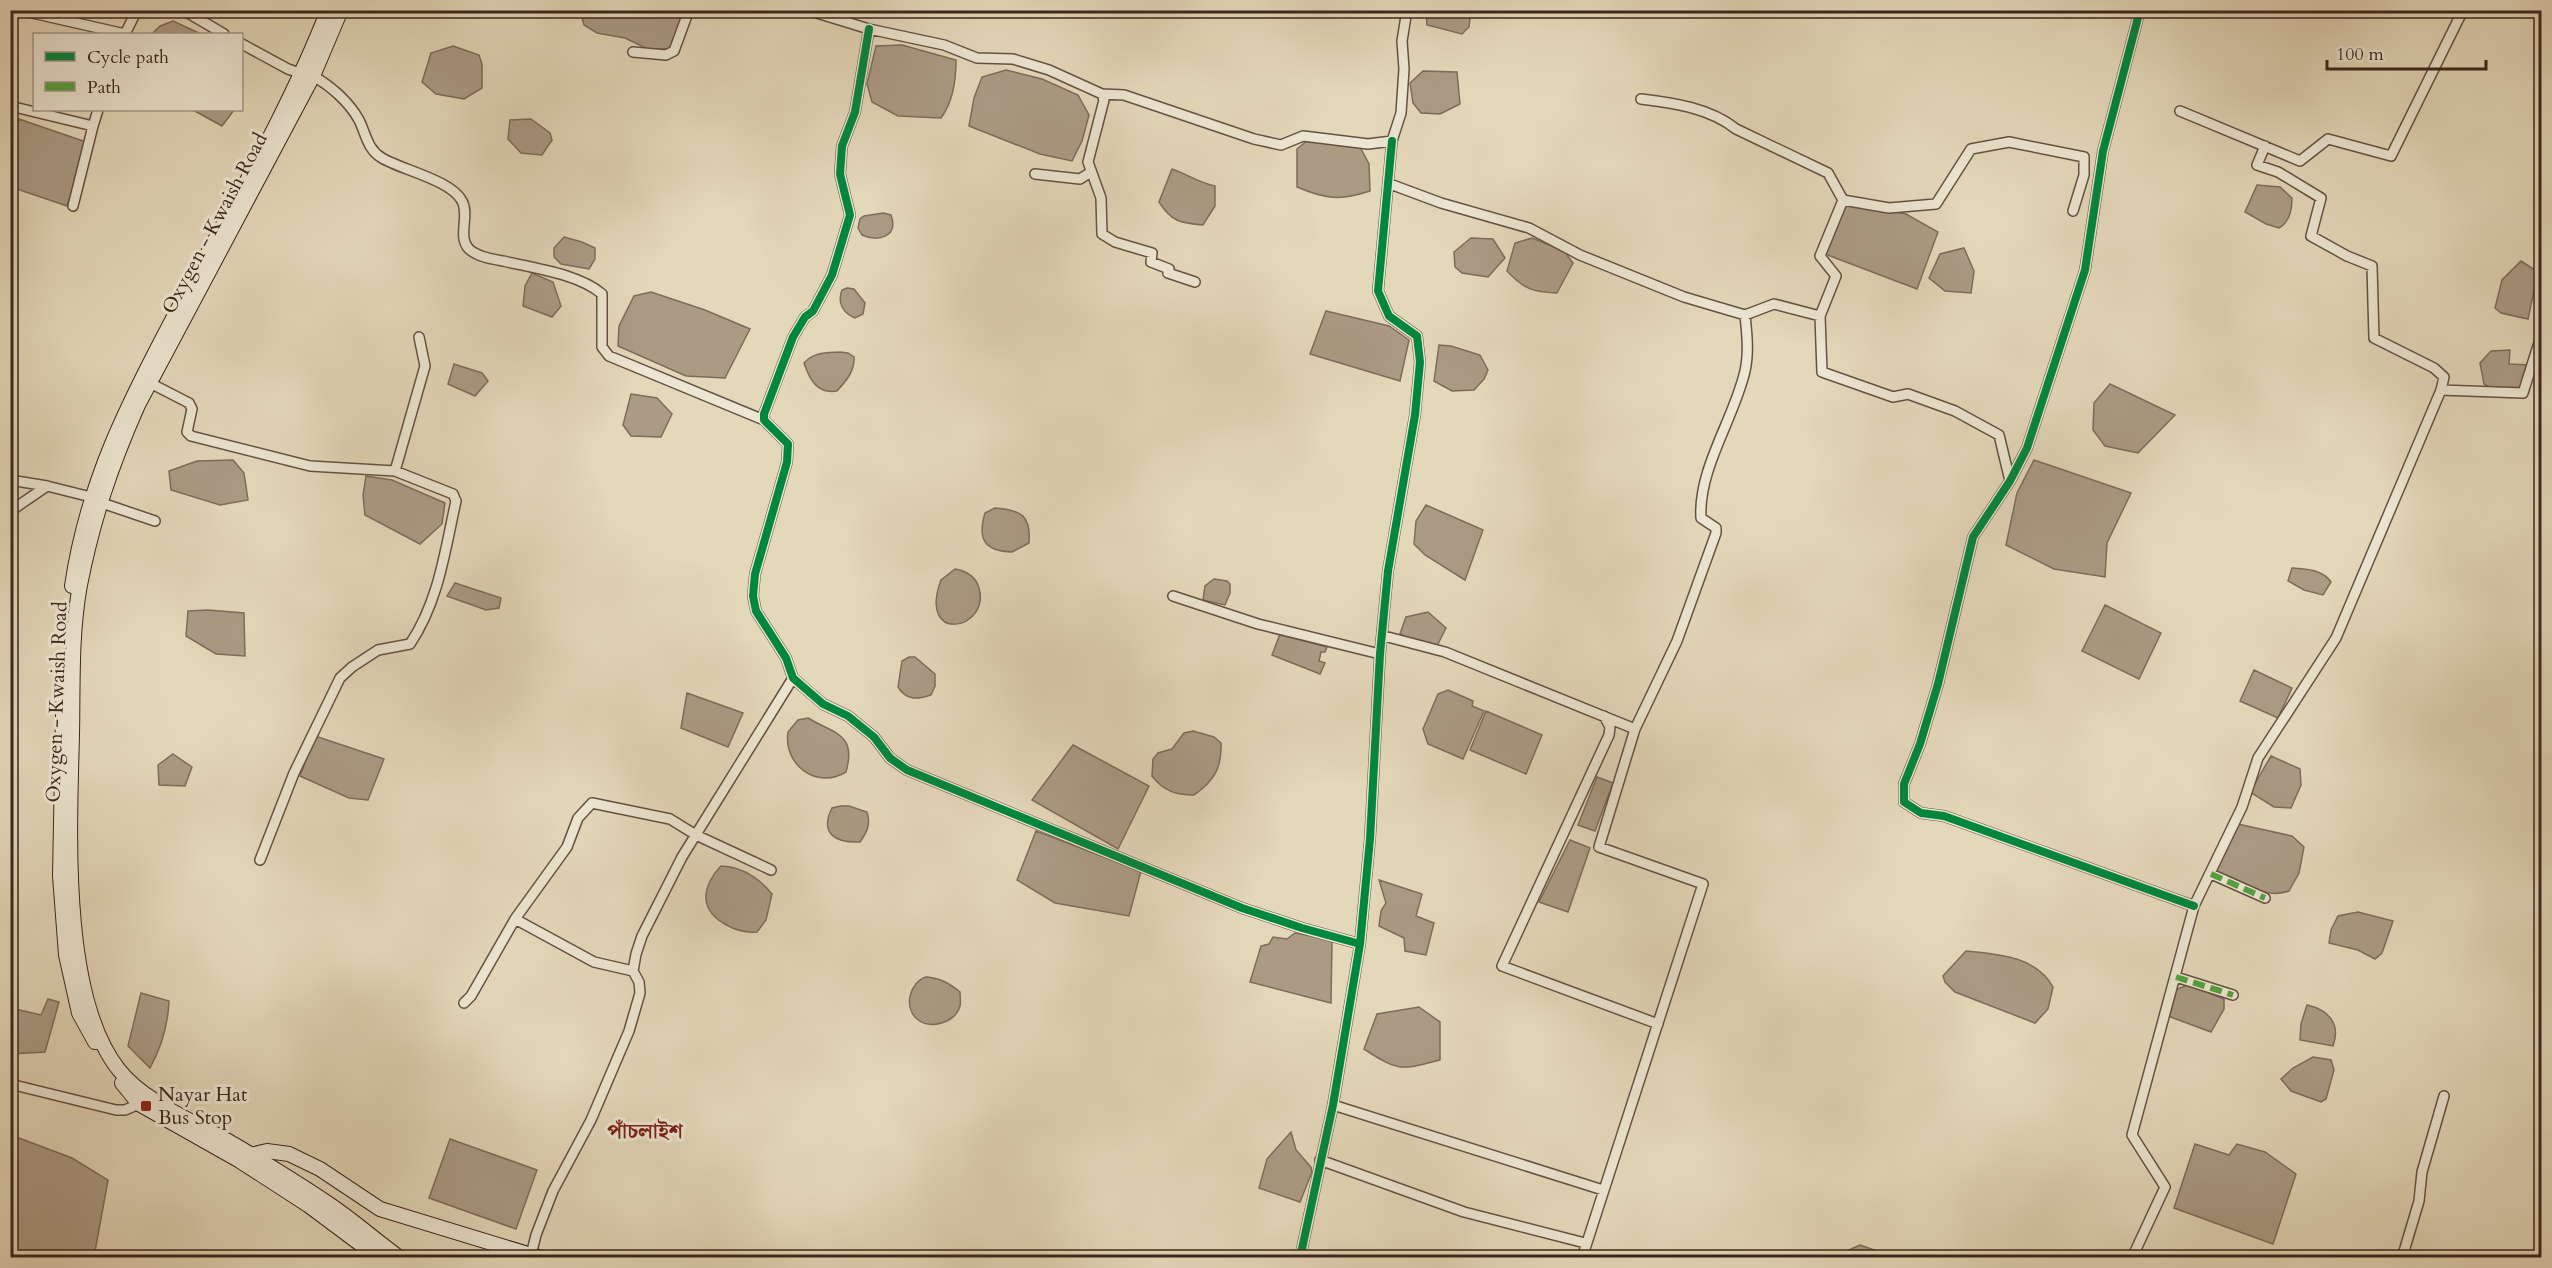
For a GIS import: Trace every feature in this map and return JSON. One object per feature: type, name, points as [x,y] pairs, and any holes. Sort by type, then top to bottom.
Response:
[{"type":"main road","name":"Oxygen - Kwaish Road","points":[[328,10],[308,75],[141,378],[118,426],[95,499],[80,589],[72,661],[72,882],[77,953],[86,1001],[112,1059],[134,1086],[244,1157],[380,1257]]},
{"type":"main road","name":"Oxygen - Kwaish Road","points":[[340,10],[150,383],[80,533],[71,589],[63,687],[60,876],[66,955],[79,1013],[107,1066],[139,1104],[328,1203],[400,1257]]},
{"type":"main road","points":[[244,1157],[267,1151],[289,1154],[320,1169],[380,1209],[536,1256]]},
{"type":"street","points":[[19,10],[121,33]]},
{"type":"street","points":[[126,33],[137,10]]},
{"type":"street","points":[[183,10],[222,33]]},
{"type":"street","points":[[633,52],[666,55],[674,51],[690,10]]},
{"type":"street","points":[[807,10],[869,29],[944,45],[977,58],[1013,59],[1050,70],[1102,94],[1124,95],[1226,131],[1281,145],[1303,136],[1368,144],[1392,141]]},
{"type":"street","points":[[1300,1257],[1333,1105],[1360,944],[1370,847],[1380,654],[1384,636],[1388,571],[1410,448],[1420,362],[1417,336],[1389,316],[1378,291],[1390,184],[1392,141],[1401,113],[1404,69],[1402,40],[1407,10]]},
{"type":"street","points":[[2140,10],[2103,151],[2085,270],[2027,448],[2010,481],[1973,537],[1938,684],[1920,744],[1904,784],[1904,802],[1921,813],[1944,816],[2194,906]]},
{"type":"street","points":[[2180,111],[2300,161],[2328,139],[2391,156],[2463,10]]},
{"type":"street","points":[[764,420],[764,414],[793,337],[805,317],[813,311],[832,274],[850,214],[840,174],[842,146],[855,112],[869,29]]},
{"type":"street","points":[[243,45],[332,89],[359,121],[369,146],[381,158],[436,181],[462,199],[466,210],[464,238],[468,248],[480,256],[563,276],[592,287],[602,294],[602,347],[609,356],[764,420],[788,444],[787,462],[755,574],[753,596],[756,611],[786,658],[793,678],[823,704],[848,716],[874,737],[890,758],[907,770],[937,784],[1242,908],[1360,944]]},
{"type":"street","points":[[1102,94],[1104,100],[1088,162],[1101,198],[1102,234],[1115,242],[1152,253],[1151,262],[1169,269],[1168,273],[1195,282]]},
{"type":"street","points":[[1641,99],[1681,104],[1726,121],[1736,129],[1828,173],[1843,200]]},
{"type":"street","points":[[10,106],[93,126]]},
{"type":"street","points":[[73,206],[98,111]]},
{"type":"street","points":[[1843,200],[1889,208],[1936,204],[1971,149],[2009,142],[2084,157],[2084,175],[2073,211]]},
{"type":"street","points":[[2132,1257],[2165,1187],[2132,1135],[2194,906],[2242,807],[2258,759],[2336,638],[2441,390],[2444,376],[2434,368],[2374,338],[2372,266],[2347,256],[2311,236],[2321,198],[2278,171],[2257,165],[2265,146]]},
{"type":"street","points":[[1035,174],[1080,179],[1091,172]]},
{"type":"street","points":[[1390,184],[1441,203],[1529,228],[1580,255],[1684,297],[1745,315],[1774,304],[1820,316]]},
{"type":"street","points":[[1843,200],[1820,256],[1836,276],[1820,316],[1822,372],[1893,397],[1908,394],[1955,411],[1999,435],[2010,481]]},
{"type":"street","points":[[1581,1257],[1703,884],[1599,847],[1635,729],[1677,641],[1716,533],[1716,528],[1701,518],[1700,493],[1746,369],[1748,349],[1745,315]]},
{"type":"street","points":[[2441,390],[2523,393],[2541,333]]},
{"type":"street","points":[[396,471],[425,366],[419,337]]},
{"type":"street","points":[[150,383],[189,404],[192,409],[187,432],[191,436],[310,466],[396,471],[453,494],[456,501],[445,558],[435,594],[418,632],[410,644],[378,650],[340,678],[294,773],[260,860]]},
{"type":"street","points":[[10,480],[47,486],[95,499],[155,521]]},
{"type":"street","points":[[15,508],[47,486]]},
{"type":"street","points":[[1173,596],[1258,624],[1380,654]]},
{"type":"street","points":[[1384,636],[1445,652],[1635,729]]},
{"type":"street","points":[[536,1256],[536,1234],[553,1191],[591,1120],[629,1030],[640,993],[639,982],[633,971],[642,936],[662,893],[793,678]]},
{"type":"street","points":[[1604,716],[1610,728],[1609,735],[1502,966],[1658,1024]]},
{"type":"street","points":[[464,1002],[471,996],[515,919],[567,847],[578,818],[592,803],[670,819],[696,836],[771,870]]},
{"type":"street","points":[[2211,874],[2265,898]]},
{"type":"street","points":[[515,919],[594,962],[633,971]]},
{"type":"street","points":[[2176,976],[2233,995]]},
{"type":"street","points":[[10,1084],[116,1110],[125,1110],[139,1104]]},
{"type":"street","points":[[2402,1257],[2419,1201],[2422,1172],[2444,1096]]},
{"type":"street","points":[[1333,1105],[1603,1190]]},
{"type":"street","points":[[1320,1160],[1464,1212],[1586,1243]]},
{"type":"shaded area","points":[[580,10],[685,11],[676,39],[669,49],[648,49],[625,38],[597,33],[584,25]]},
{"type":"shaded area","points":[[1426,11],[1471,11],[1469,27],[1462,34],[1427,25]]},
{"type":"shaded area","points":[[173,21],[199,33],[153,33],[160,26]]},
{"type":"shaded area","points":[[902,45],[956,60],[953,91],[941,118],[898,116],[872,102],[867,84],[876,46]]},
{"type":"shaded area","points":[[453,46],[479,55],[482,64],[482,88],[464,99],[436,94],[422,82],[431,53]]},
{"type":"shaded area","points":[[1006,70],[1042,79],[1078,95],[1089,115],[1082,141],[1072,161],[1040,154],[969,126],[974,98],[982,77]]},
{"type":"shaded area","points":[[1423,71],[1457,72],[1460,104],[1440,114],[1421,113],[1413,103],[1410,83]]},
{"type":"shaded area","points":[[195,111],[233,111],[222,126]]},
{"type":"shaded area","points":[[19,119],[89,143],[67,206],[11,187],[11,145]]},
{"type":"shaded area","points":[[531,119],[550,133],[552,140],[542,155],[521,153],[508,139],[510,120]]},
{"type":"shaded area","points":[[1309,139],[1360,147],[1369,164],[1370,191],[1333,197],[1297,187],[1297,149]]},
{"type":"shaded area","points":[[1172,169],[1215,186],[1215,206],[1203,225],[1173,218],[1159,202]]},
{"type":"shaded area","points":[[2257,185],[2280,187],[2292,198],[2288,219],[2279,228],[2266,224],[2245,212]]},
{"type":"shaded area","points":[[1847,203],[1906,214],[1938,232],[1917,289],[1825,254]]},
{"type":"shaded area","points":[[883,213],[891,215],[893,222],[890,233],[880,238],[862,235],[858,228],[860,219],[864,216]]},
{"type":"shaded area","points":[[564,237],[595,248],[595,259],[589,269],[561,264],[554,257],[554,248]]},
{"type":"shaded area","points":[[1471,238],[1493,239],[1505,258],[1488,277],[1462,273],[1455,267],[1454,252]]},
{"type":"shaded area","points":[[1532,238],[1564,251],[1573,263],[1557,293],[1541,292],[1529,288],[1518,282],[1507,271],[1515,243]]},
{"type":"shaded area","points":[[1964,248],[1974,271],[1971,293],[1945,291],[1929,278],[1940,254]]},
{"type":"shaded area","points":[[2521,261],[2538,272],[2528,319],[2501,313],[2495,308],[2502,280]]},
{"type":"shaded area","points":[[532,273],[553,282],[561,306],[552,317],[523,306],[525,286]]},
{"type":"shaded area","points":[[854,289],[865,303],[863,314],[855,318],[844,310],[841,303],[842,290]]},
{"type":"shaded area","points":[[651,292],[705,310],[750,329],[725,378],[686,376],[618,346],[619,326],[634,296]]},
{"type":"shaded area","points":[[1326,311],[1389,326],[1409,340],[1400,381],[1310,354]]},
{"type":"shaded area","points":[[1439,345],[1451,346],[1480,355],[1488,370],[1484,379],[1474,390],[1452,391],[1434,381]]},
{"type":"shaded area","points":[[2510,350],[2509,364],[2530,365],[2519,389],[2491,388],[2484,384],[2480,363],[2491,351]]},
{"type":"shaded area","points":[[840,352],[854,357],[849,376],[837,391],[820,388],[812,381],[804,363],[816,355]]},
{"type":"shaded area","points":[[454,364],[482,373],[488,381],[475,396],[448,384]]},
{"type":"shaded area","points":[[2110,384],[2175,415],[2138,453],[2105,446],[2093,430],[2094,403]]},
{"type":"shaded area","points":[[631,394],[657,398],[672,414],[661,437],[631,436],[623,425]]},
{"type":"shaded area","points":[[233,460],[244,473],[248,500],[220,505],[171,490],[169,471],[197,461]]},
{"type":"shaded area","points":[[2034,460],[2131,493],[2107,543],[2105,577],[2054,569],[2006,545],[2017,493]]},
{"type":"shaded area","points":[[366,476],[392,480],[445,503],[442,524],[420,544],[365,515],[363,495]]},
{"type":"shaded area","points":[[1426,505],[1483,530],[1465,580],[1425,555],[1414,544],[1416,521]]},
{"type":"shaded area","points":[[995,508],[1023,516],[1028,526],[1029,543],[1012,552],[995,549],[985,542],[982,530],[985,513]]},
{"type":"shaded area","points":[[2292,568],[2318,572],[2331,582],[2323,595],[2304,590],[2288,581]]},
{"type":"shaded area","points":[[955,569],[967,573],[976,581],[980,602],[975,614],[966,621],[955,624],[946,622],[939,615],[936,601],[941,580]]},
{"type":"shaded area","points":[[1214,579],[1227,581],[1230,584],[1230,593],[1225,605],[1203,600],[1205,586]]},
{"type":"shaded area","points":[[455,583],[501,598],[499,608],[486,610],[447,596]]},
{"type":"shaded area","points":[[2105,605],[2161,633],[2139,679],[2082,651]]},
{"type":"shaded area","points":[[188,611],[244,613],[245,656],[216,654],[186,636]]},
{"type":"shaded area","points":[[1428,612],[1446,628],[1437,646],[1413,641],[1400,634],[1406,617]]},
{"type":"shaded area","points":[[1280,634],[1327,647],[1325,652],[1321,652],[1319,661],[1325,663],[1320,674],[1272,655]]},
{"type":"shaded area","points":[[915,657],[935,674],[935,686],[931,695],[912,698],[898,687],[902,661]]},
{"type":"shaded area","points":[[2254,670],[2292,688],[2278,718],[2240,701]]},
{"type":"shaded area","points":[[1448,690],[1473,701],[1472,706],[1484,711],[1463,759],[1428,744],[1423,729],[1438,694]]},
{"type":"shaded area","points":[[687,693],[743,713],[728,747],[681,728]]},
{"type":"shaded area","points":[[1486,711],[1542,735],[1526,774],[1470,750]]},
{"type":"shaded area","points":[[808,718],[841,736],[846,742],[849,759],[846,772],[835,777],[824,778],[804,771],[797,764],[791,755],[788,732],[798,720]]},
{"type":"shaded area","points":[[1193,731],[1214,737],[1221,743],[1220,760],[1212,779],[1194,795],[1176,793],[1166,789],[1152,776],[1153,759],[1158,753],[1172,749],[1184,733]]},
{"type":"shaded area","points":[[315,736],[384,759],[368,800],[349,798],[300,776]]},
{"type":"shaded area","points":[[1073,745],[1149,786],[1118,849],[1032,800]]},
{"type":"shaded area","points":[[173,754],[192,767],[185,786],[159,785],[158,765]]},
{"type":"shaded area","points":[[2271,756],[2300,769],[2301,785],[2291,808],[2274,807],[2250,792]]},
{"type":"shaded area","points":[[1597,777],[1613,783],[1595,831],[1578,825]]},
{"type":"shaded area","points":[[841,806],[867,812],[868,828],[860,842],[837,839],[829,830],[828,817],[832,808]]},
{"type":"shaded area","points":[[2238,824],[2292,836],[2304,847],[2299,873],[2289,891],[2261,892],[2216,871]]},
{"type":"shaded area","points":[[1036,831],[1141,871],[1129,916],[1055,903],[1017,880]]},
{"type":"shaded area","points":[[1570,840],[1590,848],[1568,912],[1539,902]]},
{"type":"shaded area","points":[[721,866],[750,874],[772,894],[766,920],[757,932],[733,928],[718,920],[708,907],[706,894],[708,885]]},
{"type":"shaded area","points":[[1379,880],[1422,894],[1416,916],[1434,923],[1426,955],[1405,951],[1404,938],[1379,926],[1381,911],[1386,903]]},
{"type":"shaded area","points":[[2358,912],[2393,921],[2382,953],[2375,959],[2358,950],[2329,943],[2331,930],[2338,916]]},
{"type":"shaded area","points":[[1295,933],[1332,940],[1331,1003],[1250,982],[1261,946],[1269,944],[1273,937],[1287,939]]},
{"type":"shaded area","points":[[1966,951],[2015,958],[2037,969],[2053,987],[2048,1009],[2035,1023],[1955,992],[1945,982],[1943,976]]},
{"type":"shaded area","points":[[926,977],[936,978],[960,992],[960,1006],[957,1012],[942,1023],[922,1022],[917,1019],[910,1008],[912,989]]},
{"type":"shaded area","points":[[2188,985],[2224,999],[2224,1009],[2211,1032],[2168,1016],[2177,989]]},
{"type":"shaded area","points":[[141,993],[169,1001],[164,1036],[150,1068],[128,1046]]},
{"type":"shaded area","points":[[48,999],[59,1002],[45,1052],[11,1054],[11,1008],[41,1015]]},
{"type":"shaded area","points":[[2307,1005],[2321,1010],[2331,1019],[2335,1031],[2333,1046],[2300,1040],[2301,1024]]},
{"type":"shaded area","points":[[1419,1007],[1440,1022],[1440,1060],[1417,1066],[1400,1067],[1385,1062],[1364,1049],[1377,1014]]},
{"type":"shaded area","points":[[2313,1057],[2331,1060],[2334,1070],[2326,1099],[2321,1102],[2291,1091],[2281,1079],[2293,1068]]},
{"type":"shaded area","points":[[1291,1132],[1296,1150],[1311,1167],[1312,1172],[1300,1202],[1259,1188],[1267,1159]]},
{"type":"shaded area","points":[[11,1135],[72,1158],[108,1180],[94,1257],[11,1257]]},
{"type":"shaded area","points":[[450,1139],[537,1170],[516,1229],[429,1198]]},
{"type":"shaded area","points":[[2195,1144],[2229,1155],[2237,1144],[2265,1152],[2296,1174],[2273,1244],[2174,1208]]},
{"type":"shaded area","points":[[1860,1245],[1894,1257],[1833,1257]]},
{"type":"marked path","points":[[2211,874],[2265,898]]},
{"type":"marked path","points":[[2176,977],[2233,995]]},
{"type":"cycle path","points":[[2140,10],[2103,151],[2085,270],[2027,448],[2010,481],[1973,537],[1938,684],[1920,744],[1904,784],[1904,802],[1921,813],[1944,816],[2194,906]]},
{"type":"cycle path","points":[[869,29],[855,112],[842,146],[840,174],[850,215],[832,275],[813,311],[805,317],[793,337],[764,414],[764,420],[788,444],[787,462],[755,574],[753,596],[756,611],[786,658],[793,678],[823,704],[848,716],[874,737],[890,758],[907,770],[1242,908],[1360,944]]},
{"type":"cycle path","points":[[1300,1258],[1333,1105],[1360,944],[1370,839],[1380,654],[1388,571],[1415,415],[1420,362],[1417,336],[1389,316],[1378,291],[1392,141]]},
{"type":"place","name":"Nayar Hat Bus Stop","points":[[146,1106]]},
{"type":"district","name":"পাঁচলাইশ","points":[[645,1131]]}]
